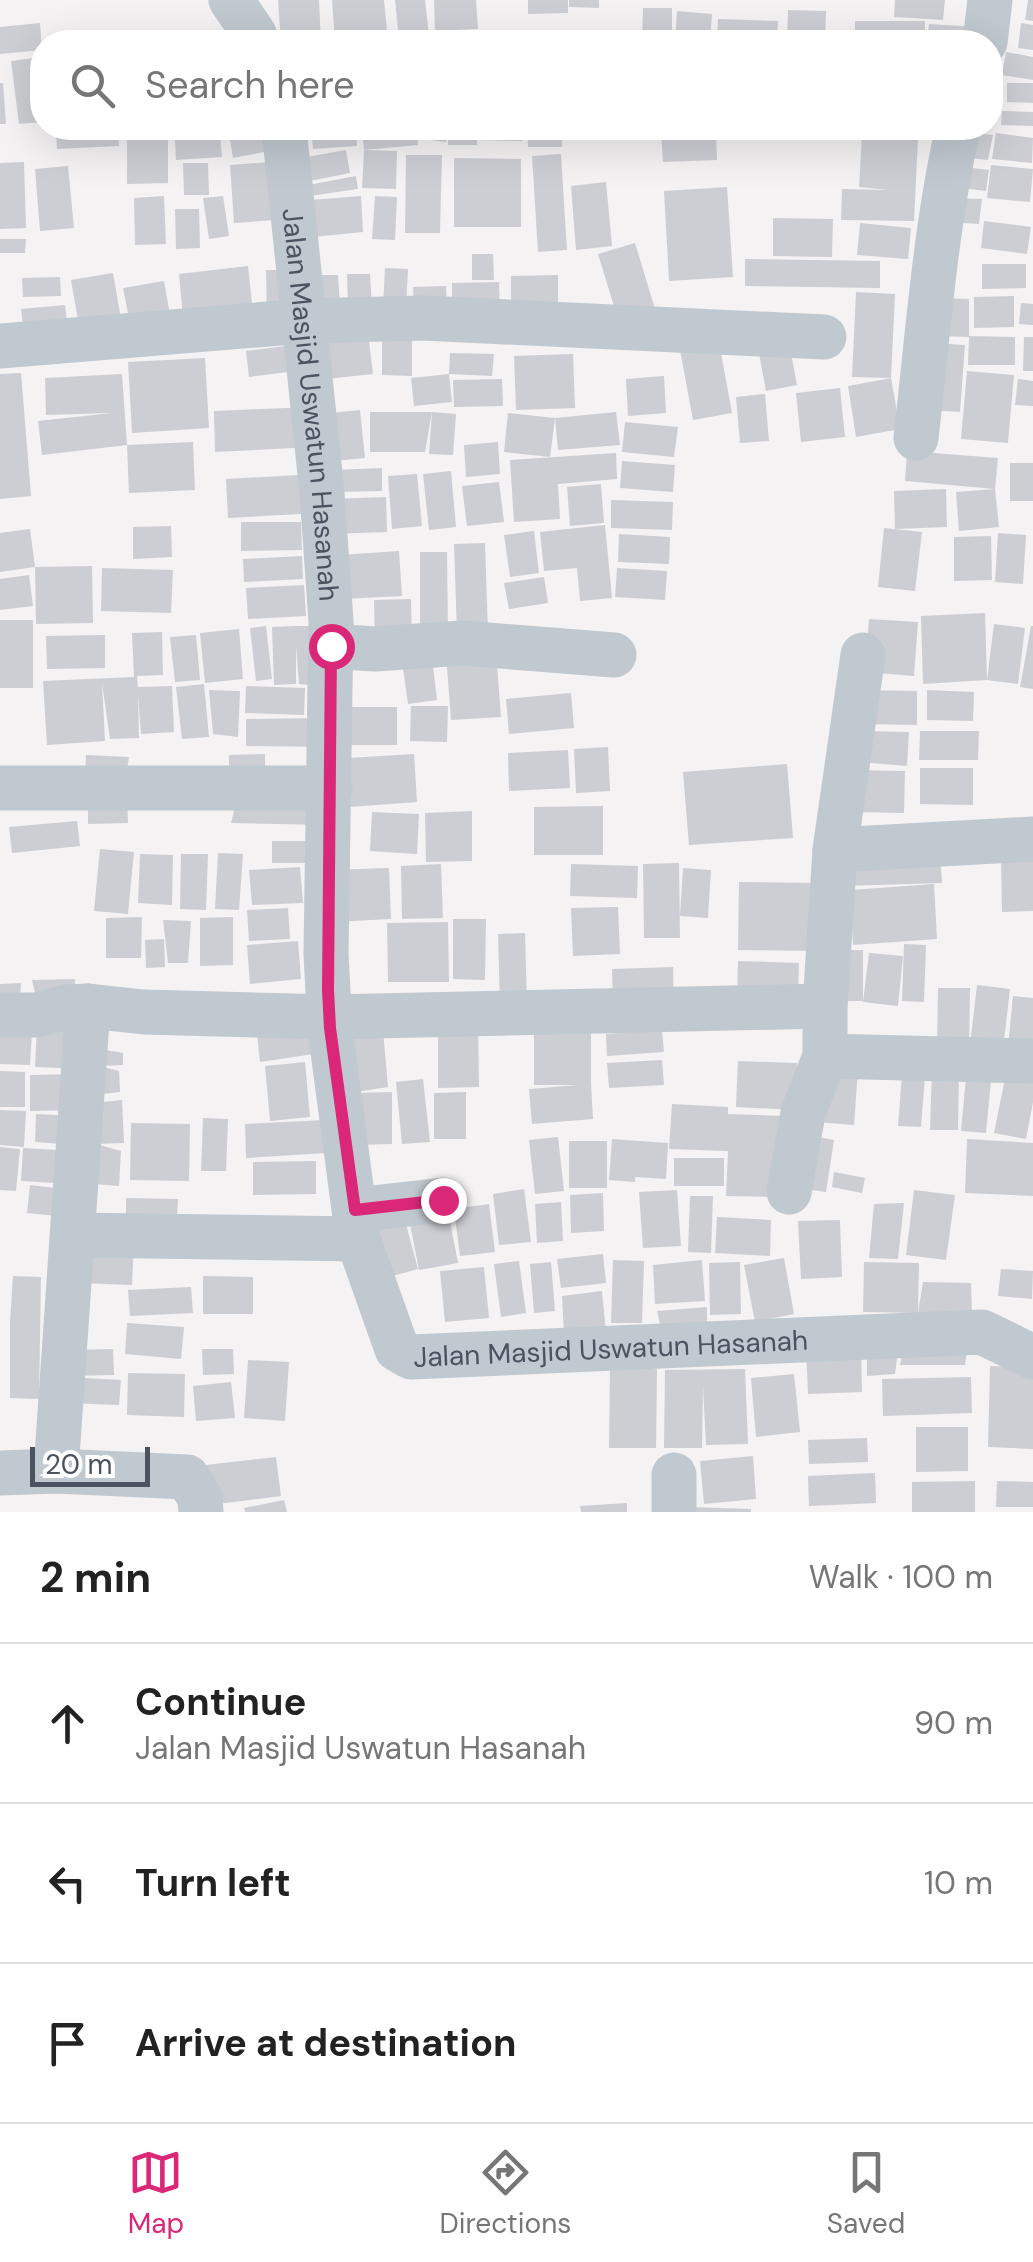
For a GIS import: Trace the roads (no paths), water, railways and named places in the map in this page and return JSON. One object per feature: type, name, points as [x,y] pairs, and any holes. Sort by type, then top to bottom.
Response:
[{"type":"street","points":[[230,0],[249,30]]},
{"type":"street","points":[[986,30],[990,0]]},
{"type":"street","name":"Jalan Masjid Uswatun Hasanah","points":[[285,140],[322,493],[331,646],[326,954],[330,1018],[357,1225],[396,1350],[411,1357],[982,1332],[1033,1357]]},
{"type":"street","points":[[916,438],[927,327],[955,140]]},
{"type":"street","points":[[0,346],[305,322],[423,318],[824,337]]},
{"type":"street","points":[[331,646],[375,649],[463,644],[614,655]]},
{"type":"street","points":[[789,1192],[803,1113],[824,1056],[835,850],[862,655]]},
{"type":"street","points":[[0,788],[330,788]]},
{"type":"street","points":[[835,850],[1033,839]]},
{"type":"street","points":[[0,1015],[36,1015],[88,1006],[144,1012],[330,1018],[825,1006]]},
{"type":"street","points":[[56,1471],[88,1006]]},
{"type":"street","points":[[824,1056],[1033,1061]]},
{"type":"street","points":[[73,1235],[357,1225],[443,1200]]},
{"type":"street","points":[[0,1473],[56,1471],[186,1477],[200,1498],[201,1512]]}]
